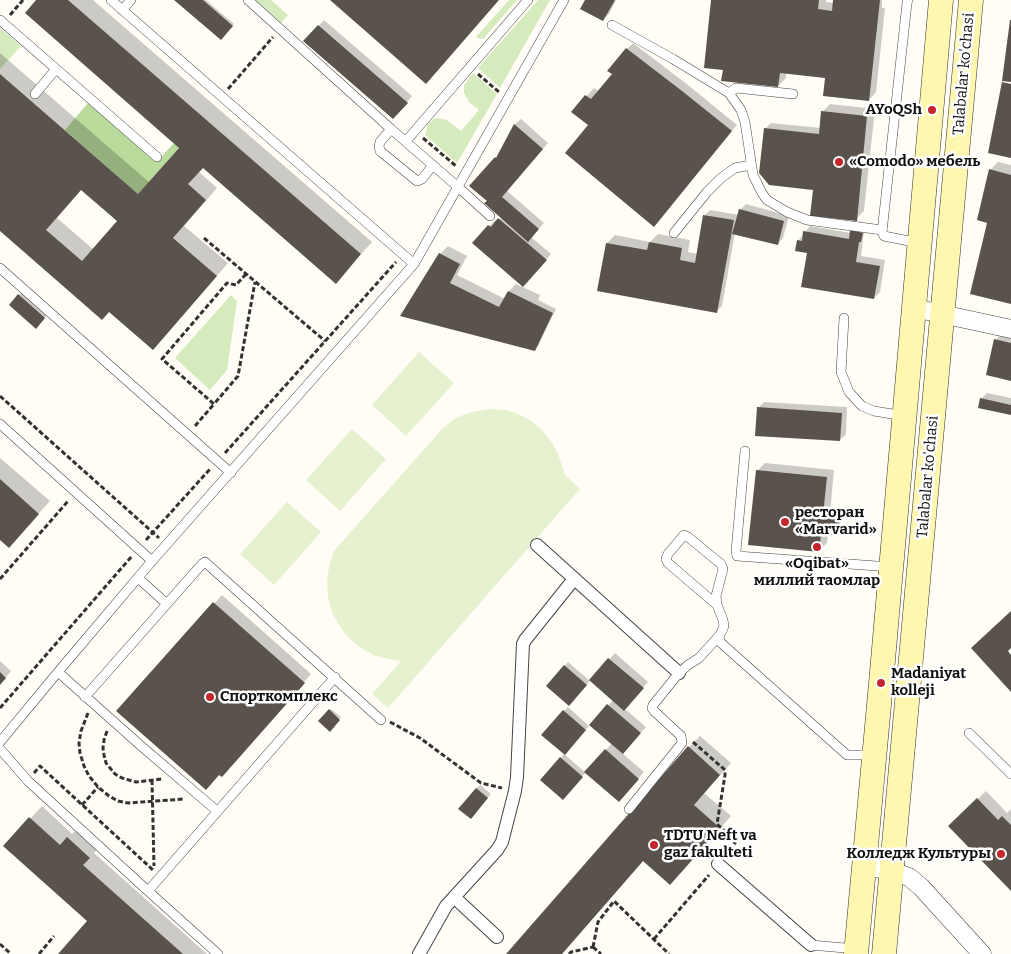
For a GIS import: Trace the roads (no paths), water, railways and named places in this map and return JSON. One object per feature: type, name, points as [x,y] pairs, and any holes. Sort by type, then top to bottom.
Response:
[{"type":"main road","name":"Talabalar ko'chasi","points":[[856,951],[875,756],[941,0]]},
{"type":"main road","name":"Talabalar ko'chasi","points":[[884,954],[971,0]]},
{"type":"street","points":[[914,308],[1011,329]]},
{"type":"street","points":[[537,545],[679,672]]},
{"type":"street","points":[[419,954],[442,913],[502,842],[517,777],[523,644],[574,579]]},
{"type":"street","points":[[718,864],[811,945]]},
{"type":"street","points":[[864,866],[892,871],[909,878],[921,887],[982,954]]},
{"type":"street","points":[[454,897],[497,937]]},
{"type":"lane","points":[[111,0],[414,264]]},
{"type":"lane","points":[[122,10],[131,0]]},
{"type":"lane","points":[[248,0],[490,216]]},
{"type":"lane","points":[[406,141],[528,0]]},
{"type":"lane","points":[[0,742],[152,561],[414,264],[564,0]]},
{"type":"lane","points":[[908,0],[906,3],[882,234],[920,244]]},
{"type":"lane","points":[[2,22],[157,158]]},
{"type":"lane","points":[[612,25],[729,93],[741,110],[753,175],[767,200],[787,212],[806,220],[882,230]]},
{"type":"lane","points":[[35,94],[56,69]]},
{"type":"lane","points":[[729,93],[736,88],[793,94]]},
{"type":"lane","points":[[391,129],[380,142],[380,151],[417,181],[422,179],[433,165]]},
{"type":"lane","points":[[674,232],[721,178],[735,168],[751,165]]},
{"type":"lane","points":[[0,268],[231,473]]},
{"type":"lane","points":[[844,318],[841,372],[849,392],[862,406],[874,411],[905,416]]},
{"type":"lane","points":[[0,424],[152,561]]},
{"type":"lane","points":[[745,451],[737,556],[891,567]]},
{"type":"lane","points":[[628,809],[680,746],[682,739],[654,711],[653,705],[679,672],[699,658],[719,636],[724,626],[716,596],[724,571],[722,566],[684,535],[666,559],[668,563],[717,605]]},
{"type":"lane","points":[[85,697],[205,562],[381,720]]},
{"type":"lane","points":[[138,578],[167,604]]},
{"type":"lane","points":[[719,636],[720,642],[847,754],[875,756]]},
{"type":"lane","points":[[58,672],[217,811]]},
{"type":"lane","points":[[148,891],[334,677]]},
{"type":"lane","points":[[969,733],[1011,774]]},
{"type":"lane","points":[[0,749],[28,781],[218,954]]},
{"type":"lane","points":[[811,945],[856,951]]},
{"type":"place","name":"AYoQSh","points":[[932,110]]},
{"type":"place","name":"«Comodo» мебель","points":[[839,162]]},
{"type":"place","name":"ресторан «Marvarid»","points":[[785,522]]},
{"type":"place","name":"«Oqibat» миллий таомлар","points":[[817,547]]},
{"type":"place","name":"Madaniyat kolleji","points":[[881,683]]},
{"type":"place","name":"Спорткомплекс","points":[[210,697]]},
{"type":"place","name":"TDTU Neft va gaz fakulteti","points":[[654,845]]},
{"type":"place","name":"Колледж Культуры","points":[[1001,854]]}]
